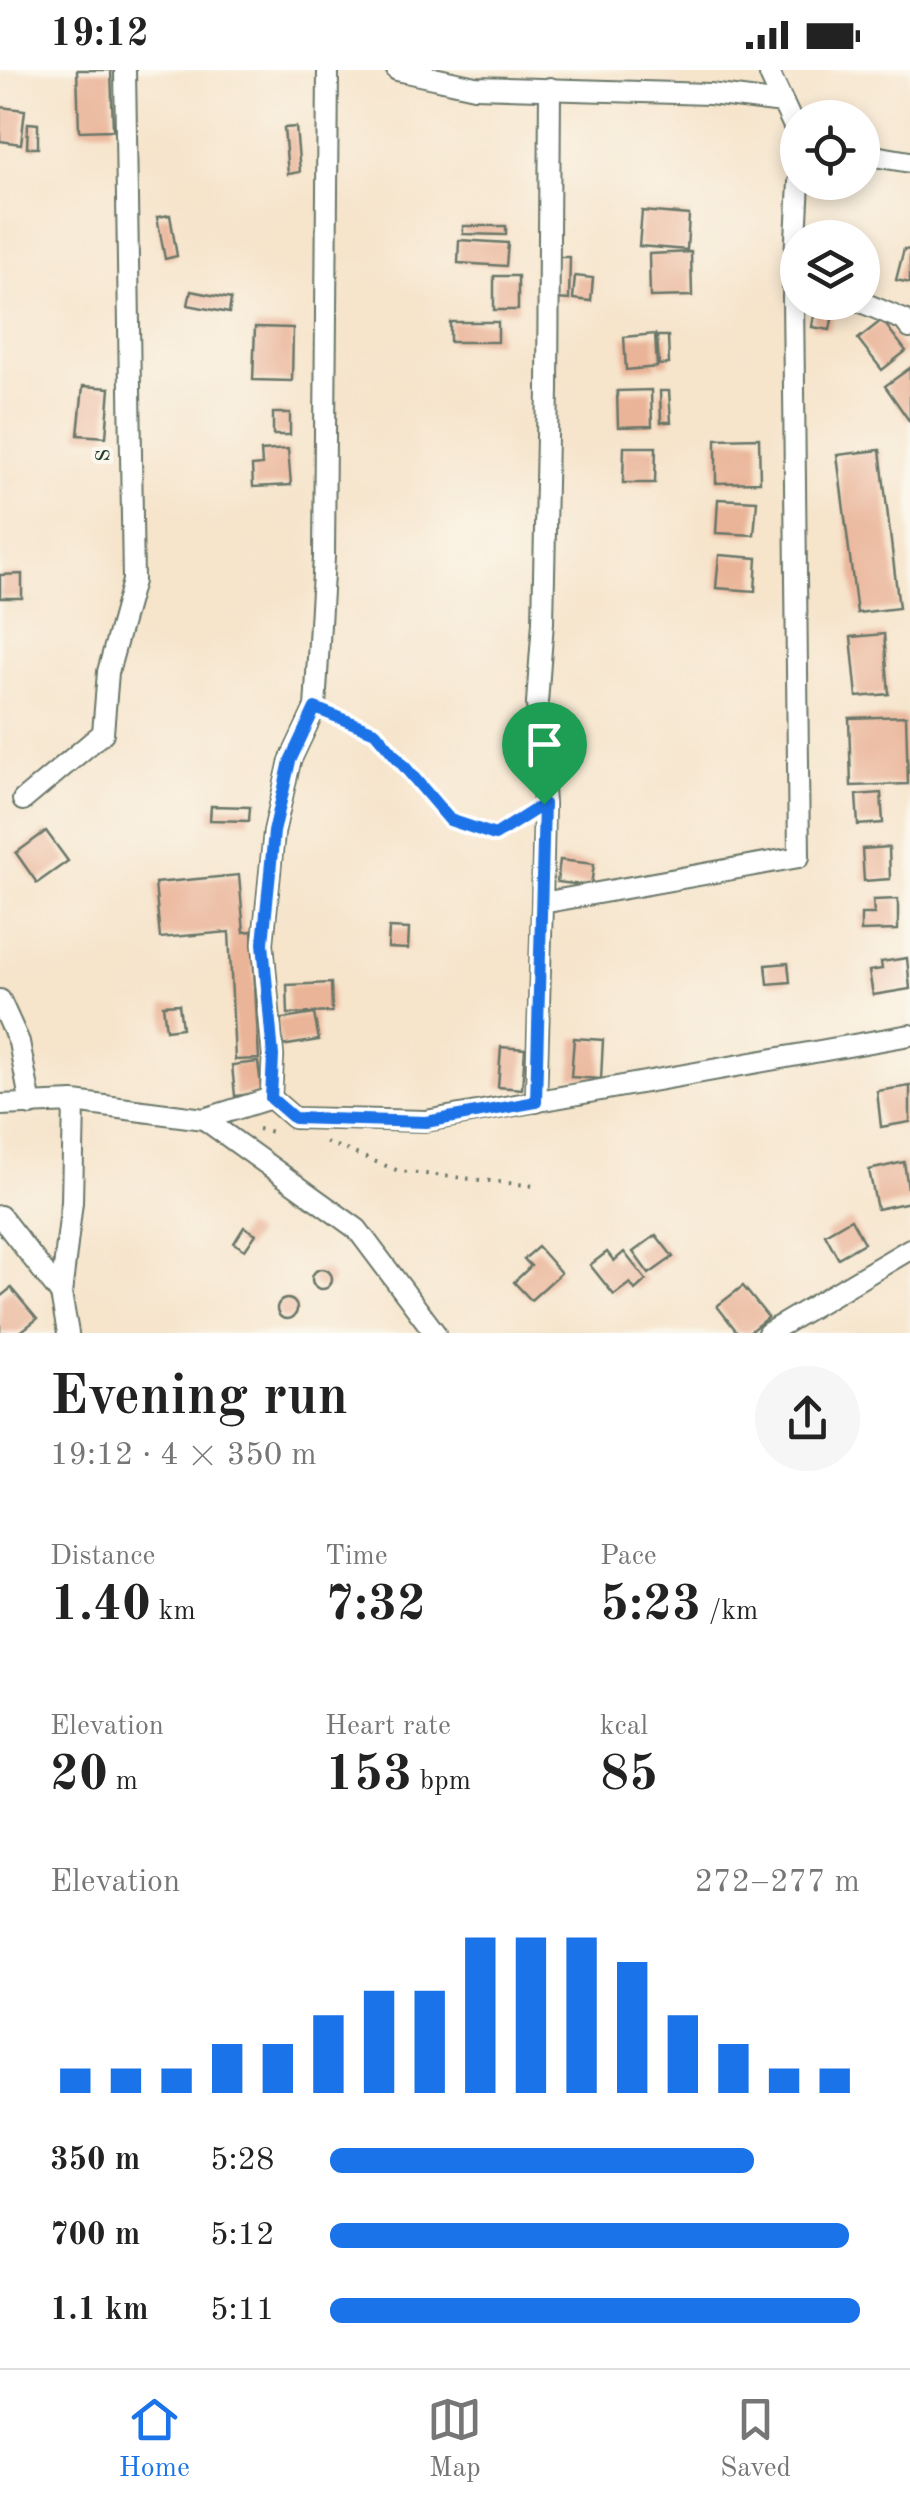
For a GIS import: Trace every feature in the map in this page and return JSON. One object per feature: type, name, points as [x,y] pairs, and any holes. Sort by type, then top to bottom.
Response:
[{"type":"street","name":"s","points":[[24,800],[103,733],[108,672],[132,581],[125,70]]},
{"type":"street","points":[[271,1098],[273,1056],[263,943],[274,832],[290,761],[315,708],[324,558],[328,70]]},
{"type":"street","points":[[396,70],[475,87],[710,94],[780,103]]},
{"type":"street","points":[[772,70],[770,76],[782,100]]},
{"type":"street","points":[[536,1102],[544,804],[537,703],[543,622],[548,390],[550,88]]},
{"type":"street","points":[[880,157],[910,162]]},
{"type":"street","points":[[880,310],[904,320],[910,328]]},
{"type":"street","points":[[542,903],[799,857],[795,320]]},
{"type":"street","points":[[0,1000],[20,1042],[31,1105]]},
{"type":"street","points":[[271,1098],[294,1118],[426,1122],[910,1035]]},
{"type":"street","points":[[0,1105],[74,1102],[204,1119],[271,1098]]},
{"type":"street","points":[[68,1333],[60,1294],[72,1202],[74,1102]]},
{"type":"street","points":[[204,1119],[357,1229],[435,1333]]},
{"type":"street","points":[[0,1216],[60,1294]]},
{"type":"street","points":[[768,1333],[910,1249]]},
{"type":"path","points":[[315,708],[375,732],[450,820],[495,835],[544,804]]},
{"type":"path","points":[[258,1129],[294,1136]]},
{"type":"path","points":[[312,1139],[399,1172],[535,1186]]},
{"type":"building","points":[[77,70],[111,70],[113,130],[79,131]]},
{"type":"building","points":[[0,107],[25,110],[21,144],[0,141]]},
{"type":"building","points":[[28,123],[38,124],[38,148],[27,148]]},
{"type":"building","points":[[296,127],[300,172],[288,174],[284,128]]},
{"type":"building","points":[[642,211],[689,215],[687,250],[639,246]]},
{"type":"building","points":[[170,215],[177,256],[165,259],[157,217]]},
{"type":"building","points":[[463,226],[506,226],[506,235],[463,234]]},
{"type":"building","points":[[459,240],[508,243],[506,266],[458,263]]},
{"type":"building","points":[[904,249],[910,250],[910,283],[896,280]]},
{"type":"building","points":[[691,252],[692,296],[650,297],[649,254]]},
{"type":"building","points":[[559,257],[570,257],[569,300],[557,299]]},
{"type":"building","points":[[494,276],[518,276],[518,310],[494,310]]},
{"type":"building","points":[[575,276],[593,278],[591,301],[573,299]]},
{"type":"building","points":[[191,291],[231,299],[229,313],[188,305]]},
{"type":"building","points":[[813,320],[832,320],[830,330],[812,327]]},
{"type":"building","points":[[882,320],[906,351],[882,370],[858,339]]},
{"type":"building","points":[[450,322],[498,322],[498,342],[450,342]]},
{"type":"building","points":[[255,327],[293,328],[292,381],[253,380]]},
{"type":"building","points":[[655,334],[657,367],[626,370],[624,337]]},
{"type":"building","points":[[657,336],[668,336],[669,364],[659,365]]},
{"type":"building","points":[[910,368],[910,422],[885,386]]},
{"type":"building","points":[[83,386],[110,388],[106,437],[78,435]]},
{"type":"building","points":[[651,390],[652,426],[618,427],[617,391]]},
{"type":"building","points":[[660,391],[669,391],[671,422],[661,422]]},
{"type":"building","points":[[273,413],[290,413],[290,435],[273,435]]},
{"type":"building","points":[[759,438],[760,482],[716,483],[716,439]]},
{"type":"building","points":[[624,447],[656,447],[655,483],[623,483]]},
{"type":"building","points":[[288,449],[291,485],[253,487],[252,466],[262,465],[261,451]]},
{"type":"building","points":[[880,450],[899,608],[857,613],[837,455]]},
{"type":"building","points":[[718,499],[757,501],[754,535],[716,533]]},
{"type":"building","points":[[719,555],[757,558],[755,591],[716,588]]},
{"type":"building","points":[[22,574],[22,598],[0,598],[0,575]]},
{"type":"building","points":[[884,634],[889,694],[857,697],[851,637]]},
{"type":"building","points":[[906,716],[908,784],[851,786],[849,718]]},
{"type":"building","points":[[881,793],[883,823],[858,825],[856,795]]},
{"type":"building","points":[[211,806],[250,807],[249,821],[210,820]]},
{"type":"building","points":[[46,831],[68,861],[37,883],[16,853]]},
{"type":"building","points":[[889,847],[890,879],[864,881],[862,849]]},
{"type":"building","points":[[560,860],[594,864],[591,886],[557,882]]},
{"type":"building","points":[[239,875],[244,932],[252,931],[259,1059],[235,1060],[229,932],[160,938],[155,883]]},
{"type":"building","points":[[898,899],[898,930],[861,931],[861,914],[874,914],[873,900]]},
{"type":"building","points":[[389,928],[409,929],[408,949],[388,948]]},
{"type":"building","points":[[907,958],[910,989],[873,995],[869,971],[882,969],[881,962]]},
{"type":"building","points":[[788,963],[790,982],[768,984],[766,965]]},
{"type":"building","points":[[331,983],[332,1012],[288,1014],[287,985]]},
{"type":"building","points":[[179,1004],[182,1028],[166,1030],[163,1005]]},
{"type":"building","points":[[314,1014],[319,1040],[281,1046],[277,1020]]},
{"type":"building","points":[[574,1038],[603,1040],[601,1079],[571,1077]]},
{"type":"building","points":[[501,1047],[525,1049],[522,1089],[498,1087]]},
{"type":"building","points":[[258,1062],[262,1093],[235,1096],[232,1065]]},
{"type":"building","points":[[910,1086],[910,1122],[881,1127],[877,1091]]},
{"type":"building","points":[[904,1162],[910,1202],[877,1209],[869,1170]]},
{"type":"building","points":[[851,1219],[864,1243],[838,1258],[825,1234]]},
{"type":"building","points":[[244,1227],[256,1234],[245,1250],[234,1243]]},
{"type":"building","points":[[656,1235],[673,1257],[649,1274],[633,1252]]},
{"type":"building","points":[[538,1247],[561,1273],[531,1300],[514,1282],[531,1266],[524,1259]]},
{"type":"building","points":[[607,1252],[614,1261],[624,1252],[646,1280],[635,1290],[630,1283],[614,1295],[590,1265]]},
{"type":"building","points":[[322,1269],[332,1279],[322,1289],[312,1279]]},
{"type":"building","points":[[743,1286],[768,1317],[748,1333],[738,1333],[717,1306]]},
{"type":"building","points":[[11,1288],[37,1319],[19,1333],[0,1333],[0,1297]]},
{"type":"building","points":[[287,1299],[297,1309],[287,1319],[277,1309]]},
{"type":"route","points":[[315,708],[375,732],[450,820],[495,835],[544,804],[536,1102],[426,1122],[294,1118],[271,1098],[269,1088],[273,1056],[263,943],[274,832],[290,761],[315,708]]}]
